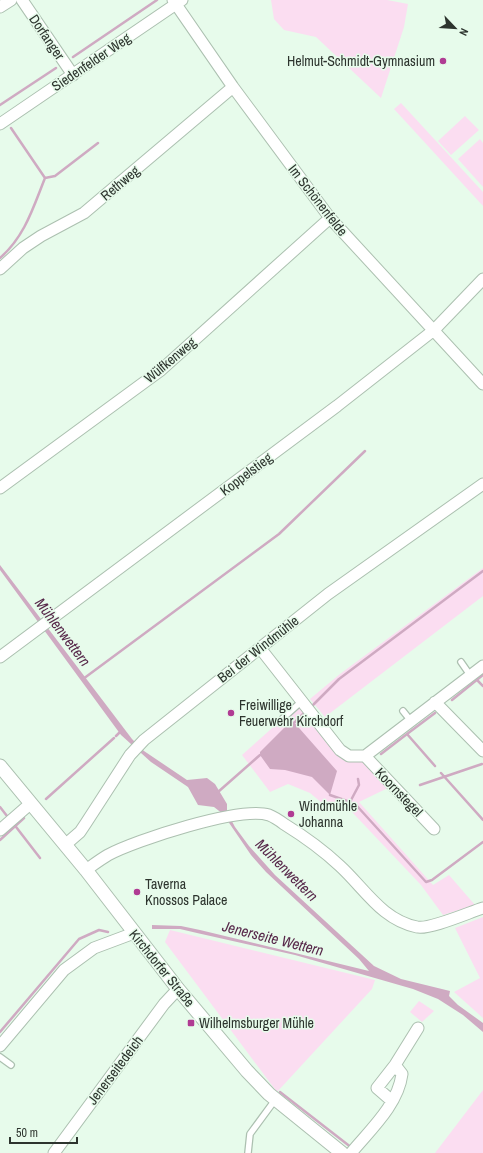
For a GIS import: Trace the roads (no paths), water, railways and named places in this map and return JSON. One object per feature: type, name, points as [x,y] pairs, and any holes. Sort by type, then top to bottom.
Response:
[{"type":"street","points":[[0,7],[11,0]]},
{"type":"street","name":"Dorfanger","points":[[22,0],[72,75]]},
{"type":"street","name":"Siedenfelder Weg","points":[[0,124],[177,2]]},
{"type":"street","name":"Im Schönenfelde","points":[[177,2],[233,87],[330,218],[483,384]]},
{"type":"street","name":"Rethweg","points":[[0,269],[23,248],[41,236],[84,213],[233,87]]},
{"type":"street","name":"Wülfkenweg","points":[[0,488],[161,370],[330,218]]},
{"type":"street","name":"Koppelstieg","points":[[0,657],[338,406],[434,330],[483,279]]},
{"type":"street","name":"Bei der Windmühle","points":[[64,845],[80,832],[137,747],[328,594],[483,484]]},
{"type":"street","points":[[260,648],[340,750],[349,756],[364,756],[483,666]]},
{"type":"street","points":[[435,702],[483,751]]},
{"type":"street","name":"Koornstegel","points":[[364,756],[434,828]]},
{"type":"street","name":"Kirchdorfer Straße","points":[[0,766],[86,870],[178,989],[247,1071],[276,1100],[350,1151]]},
{"type":"street","points":[[0,830],[30,804]]},
{"type":"street","points":[[86,870],[108,855],[166,833],[218,818],[258,814],[269,815],[315,844],[340,866],[384,913],[400,923],[419,928],[483,908]]},
{"type":"street","points":[[0,1046],[64,970],[94,948],[134,933]]},
{"type":"street","name":"Jenerseitedeich","points":[[54,1153],[164,1004],[178,989]]},
{"type":"street","points":[[392,1101],[377,1088],[395,1065],[418,1028]]},
{"type":"street","points":[[350,1151],[392,1101],[399,1088],[402,1074],[395,1065]]},
{"type":"lane","points":[[461,662],[470,676]]},
{"type":"lane","points":[[283,718],[302,701]]},
{"type":"lane","points":[[403,711],[411,721]]},
{"type":"lane","points":[[0,1057],[11,1065]]},
{"type":"lane","points":[[248,1153],[250,1134],[276,1100]]},
{"type":"waterway","points":[[73,57],[157,0]]},
{"type":"waterway","points":[[0,105],[56,68]]},
{"type":"waterway","points":[[11,128],[45,178]]},
{"type":"waterway","points":[[0,258],[9,249],[22,231],[32,211],[45,178],[55,176],[98,143]]},
{"type":"waterway","points":[[83,679],[279,534],[365,451]]},
{"type":"waterway","points":[[311,707],[339,679],[483,571]]},
{"type":"waterway","points":[[452,700],[483,675]]},
{"type":"waterway","points":[[477,680],[483,686]]},
{"type":"waterway","points":[[295,722],[306,711]]},
{"type":"waterway","points":[[435,713],[407,734],[435,766]]},
{"type":"waterway","points":[[116,736],[121,731]]},
{"type":"waterway","points":[[381,754],[407,734]]},
{"type":"waterway","points":[[46,799],[114,738]]},
{"type":"waterway","points":[[218,792],[260,755]]},
{"type":"waterway","points":[[420,785],[482,764]]},
{"type":"waterway","points":[[441,773],[483,820]]},
{"type":"waterway","points":[[330,795],[350,802],[359,785],[358,779]]},
{"type":"waterway","points":[[350,802],[357,806],[426,882],[432,880],[483,842]]},
{"type":"waterway","points":[[0,807],[7,816]]},
{"type":"waterway","points":[[0,840],[24,818]]},
{"type":"waterway","points":[[13,823],[40,858]]},
{"type":"waterway","name":"Jenerseite Wettern","points":[[0,1032],[79,939],[99,930],[108,932]]},
{"type":"waterway","points":[[280,1092],[352,1148]]},
{"type":"place","name":"Helmut-Schmidt-Gymnasium","points":[[443,61]]},
{"type":"place","name":"Freiwillige Feuerwehr Kirchdorf","points":[[231,713]]},
{"type":"place","name":"Windmühle Johanna","points":[[291,814]]},
{"type":"place","name":"Taverna Knossos Palace","points":[[137,892]]},
{"type":"place","name":"Wilhelmsburger Mühle","points":[[191,1023]]},
{"type":"water label","name":"Mühlenwettern","points":[[63,632]]},
{"type":"water label","name":"Mühlenwettern","points":[[287,870]]}]
